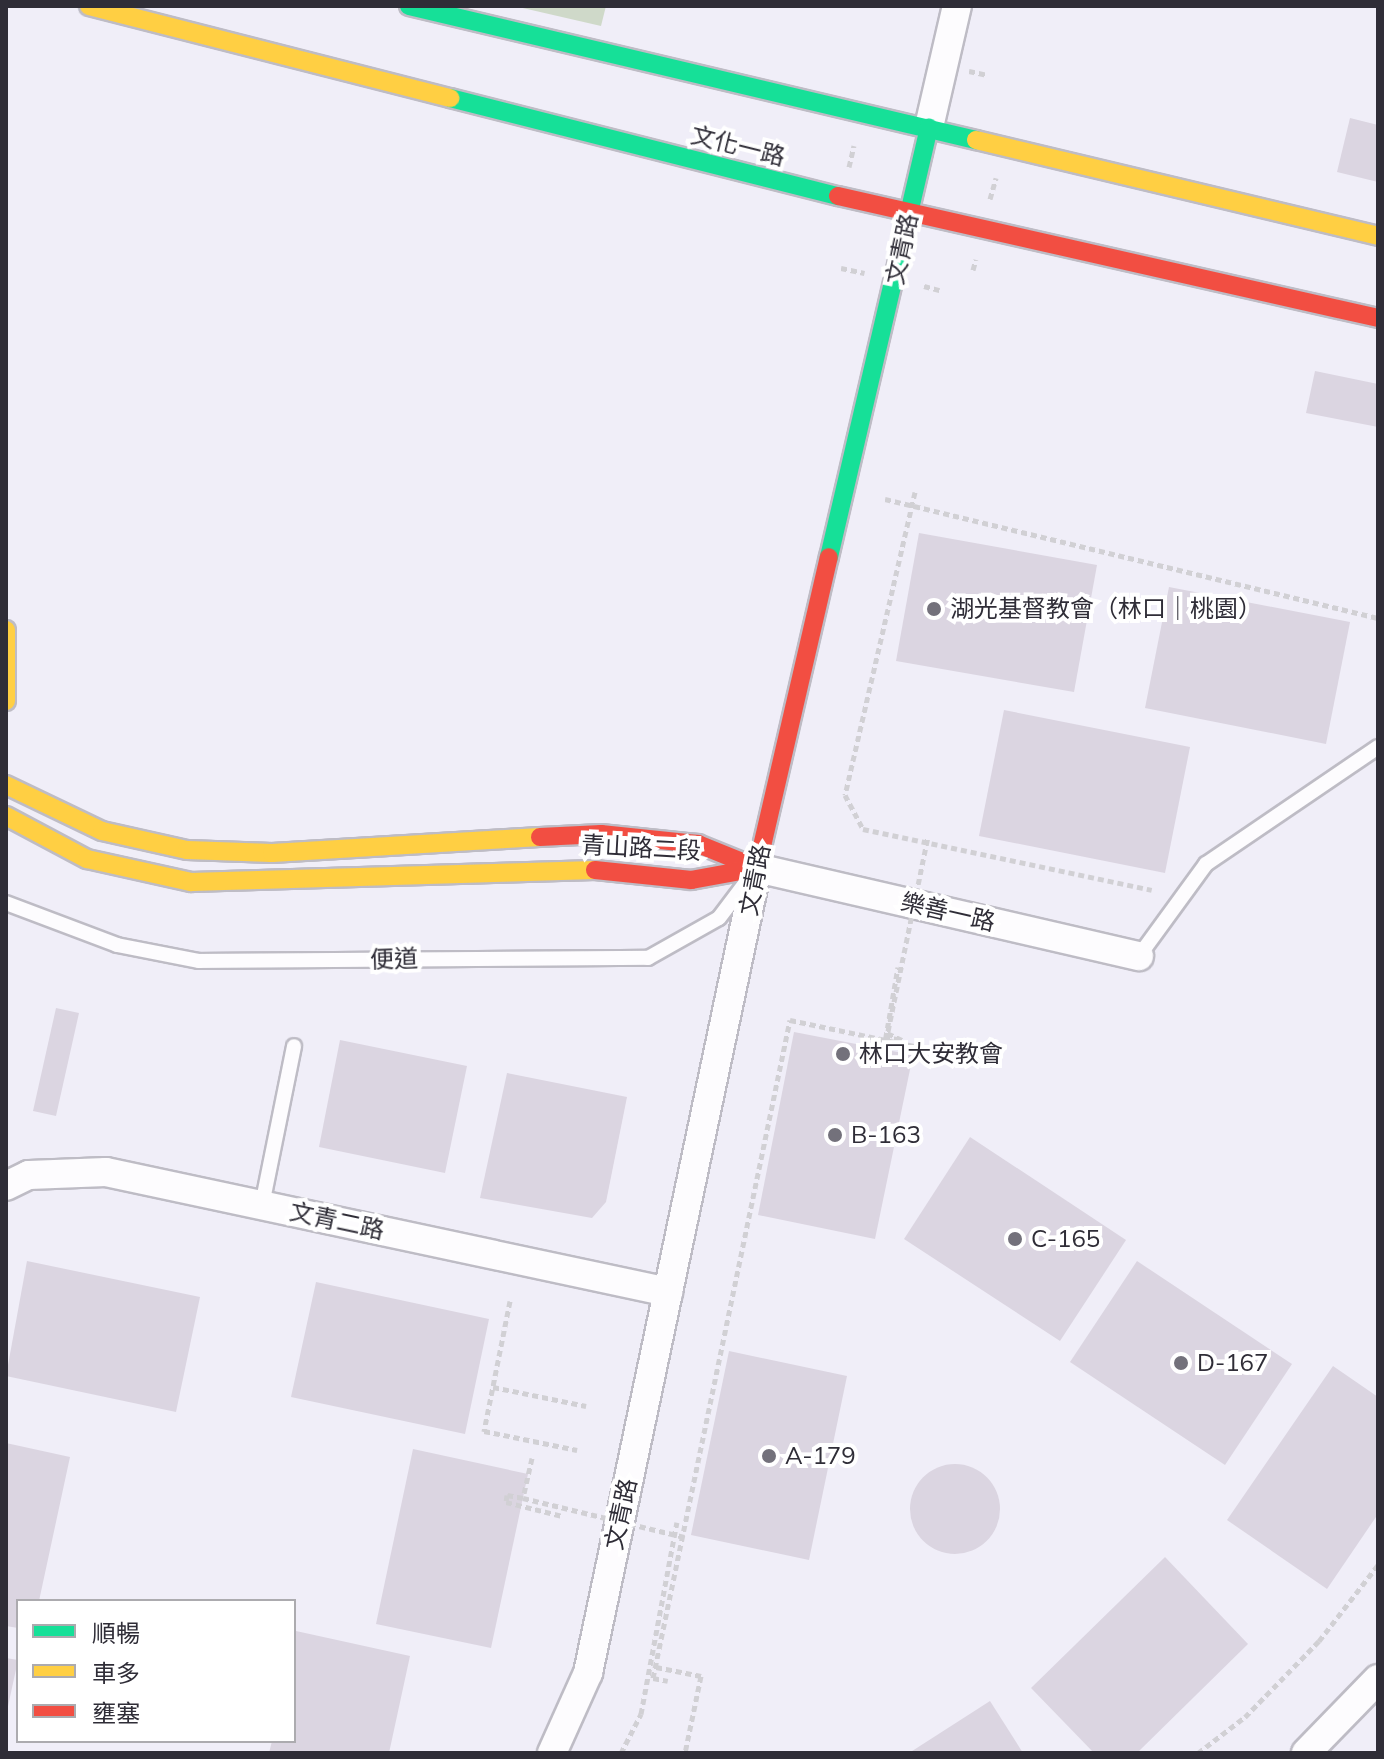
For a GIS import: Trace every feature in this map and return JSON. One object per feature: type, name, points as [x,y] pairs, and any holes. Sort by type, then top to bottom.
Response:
[{"type":"street","name":"文化一路","points":[[89,6],[842,197],[1378,318]]},
{"type":"street","points":[[409,6],[862,111],[1378,236]]},
{"type":"street","name":"文青路","points":[[552,1753],[588,1673],[757,868],[957,6]]},
{"type":"street","points":[[6,630],[6,701]]},
{"type":"street","name":"青山路二段","points":[[6,785],[102,831],[187,850],[258,853],[601,834],[698,844],[757,868]]},
{"type":"street","name":"青山路二段","points":[[6,816],[87,859],[191,882],[344,882],[579,868],[691,880],[757,868]]},
{"type":"street","name":"樂善一路","points":[[757,868],[1139,956]]},
{"type":"street","name":"文青二路","points":[[6,1186],[29,1175],[106,1172],[668,1292]]},
{"type":"street","points":[[1306,1753],[1378,1679]]},
{"type":"lane","points":[[1139,956],[1206,864],[1378,747]]},
{"type":"lane","name":"便道","points":[[6,903],[117,945],[199,961],[648,958],[719,918],[757,868]]},
{"type":"lane","points":[[262,1205],[294,1046]]},
{"type":"path","points":[[842,197],[862,111]]},
{"type":"path","points":[[915,492],[845,795],[863,829],[927,840],[1152,890]]},
{"type":"path","points":[[885,499],[1378,618]]},
{"type":"path","points":[[885,1039],[927,840]]},
{"type":"path","points":[[885,1039],[898,967]]},
{"type":"path","points":[[668,1681],[653,1678],[790,1020],[981,1060]]},
{"type":"path","points":[[510,1301],[484,1431],[577,1450]]},
{"type":"path","points":[[493,1387],[586,1406]]},
{"type":"path","points":[[523,1498],[532,1458]]},
{"type":"path","points":[[562,1516],[506,1502],[507,1495],[684,1537]]},
{"type":"path","points":[[621,1753],[641,1714],[677,1522]]},
{"type":"path","points":[[1198,1753],[1245,1717],[1319,1641],[1378,1565]]},
{"type":"path","points":[[656,1667],[701,1676],[685,1753]]},
{"type":"green space","points":[[514,6],[606,6],[601,26]]},
{"type":"building","points":[[1350,118],[1378,125],[1378,182],[1337,172]]},
{"type":"building","points":[[1315,371],[1378,384],[1378,427],[1306,413]]},
{"type":"building","points":[[919,533],[1097,565],[1074,692],[896,661]]},
{"type":"building","points":[[1169,587],[1350,622],[1326,744],[1145,708]]},
{"type":"building","points":[[1004,710],[1190,747],[1165,873],[979,836]]},
{"type":"building","points":[[56,1008],[79,1013],[56,1116],[33,1111]]},
{"type":"building","name":"B-163","points":[[794,1032],[913,1055],[875,1239],[758,1215]]},
{"type":"building","points":[[340,1040],[467,1066],[445,1173],[319,1147]]},
{"type":"building","points":[[507,1073],[627,1097],[606,1202],[592,1218],[480,1198]]},
{"type":"building","name":"C-165","points":[[970,1137],[1126,1240],[1060,1341],[904,1239]]},
{"type":"building","points":[[27,1261],[200,1297],[176,1412],[6,1376]]},
{"type":"building","name":"D-167","points":[[1137,1261],[1292,1364],[1225,1465],[1070,1362]]},
{"type":"building","points":[[316,1282],[489,1319],[465,1434],[291,1397]]},
{"type":"building","name":"A-179","points":[[729,1351],[847,1376],[809,1560],[691,1535]]},
{"type":"building","points":[[1333,1366],[1378,1397],[1378,1514],[1327,1589],[1227,1520]]},
{"type":"building","points":[[6,1443],[70,1457],[39,1599],[16,1599],[16,1628],[6,1626]]},
{"type":"building","points":[[413,1449],[528,1474],[491,1648],[376,1624]]},
{"type":"building","points":[[955,1464],[972,1468],[987,1477],[996,1492],[1000,1509],[996,1526],[987,1541],[972,1550],[955,1554],[938,1550],[923,1541],[914,1526],[910,1509],[914,1492],[923,1477],[938,1468]]},
{"type":"building","points":[[1165,1557],[1248,1644],[1137,1753],[1094,1753],[1031,1688]]},
{"type":"building","points":[[296,1631],[410,1656],[389,1753],[269,1753],[272,1743],[296,1743]]},
{"type":"building","points":[[6,1658],[16,1660],[16,1669],[6,1711]]},
{"type":"building","points":[[990,1701],[1023,1753],[909,1753]]},
{"type":"traffic: fast","points":[[409,6],[976,140]]},
{"type":"traffic: fast","points":[[450,98],[838,196]]},
{"type":"traffic: fast","points":[[829,557],[929,127]]},
{"type":"traffic: slow","points":[[89,6],[450,98]]},
{"type":"traffic: slow","points":[[976,140],[1378,236]]},
{"type":"traffic: slow","points":[[6,630],[6,701]]},
{"type":"traffic: slow","points":[[6,785],[102,831],[187,850],[272,853],[540,837]]},
{"type":"traffic: slow","points":[[6,816],[87,859],[191,882],[595,870]]},
{"type":"traffic: jam","points":[[838,196],[1378,318]]},
{"type":"traffic: jam","points":[[757,868],[829,557]]},
{"type":"traffic: jam","points":[[540,837],[601,834],[698,844],[757,868]]},
{"type":"traffic: jam","points":[[595,870],[691,880],[757,868]]},
{"type":"place","name":"湖光基督教會（林口｜桃園）","points":[[934,609]]},
{"type":"place","name":"林口大安教會","points":[[843,1054]]},
{"type":"place","name":"B-163","points":[[835,1135]]},
{"type":"place","name":"C-165","points":[[1015,1239]]},
{"type":"place","name":"D-167","points":[[1181,1363]]},
{"type":"place","name":"A-179","points":[[769,1456]]}]
